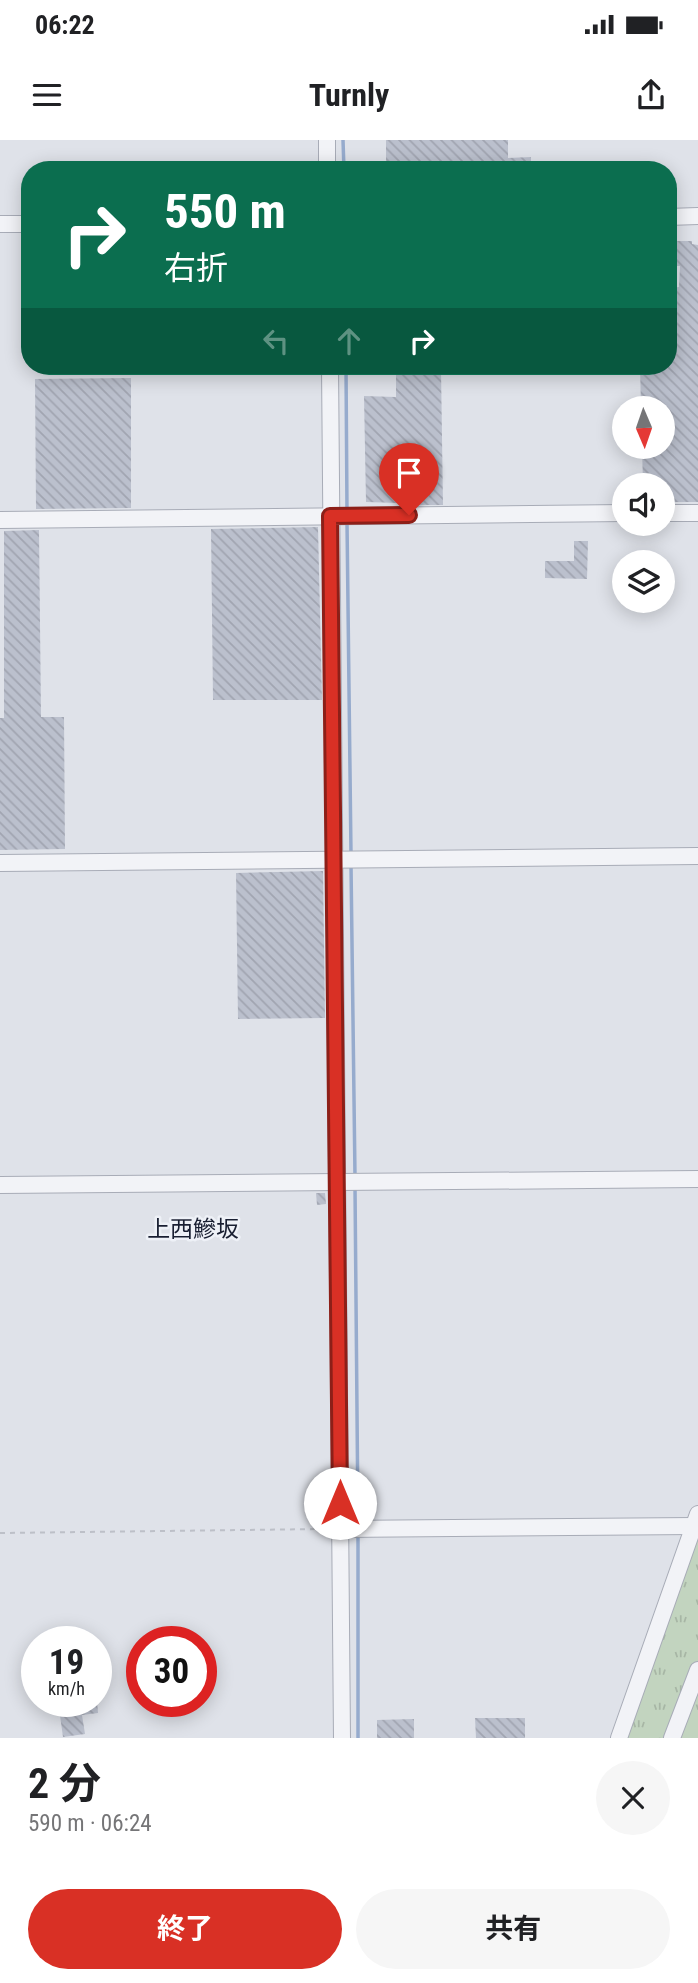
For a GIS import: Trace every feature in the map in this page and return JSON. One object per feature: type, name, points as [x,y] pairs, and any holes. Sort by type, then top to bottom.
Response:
[{"type":"street","points":[[327,140],[327,161]]},
{"type":"street","points":[[677,216],[698,216]]},
{"type":"street","points":[[0,224],[21,224]]},
{"type":"street","points":[[331,375],[342,516],[352,1529],[342,1738]]},
{"type":"street","points":[[0,520],[612,513]]},
{"type":"street","points":[[675,513],[698,513]]},
{"type":"street","points":[[0,863],[698,856]]},
{"type":"street","points":[[0,1185],[698,1179]]},
{"type":"street","points":[[352,1529],[696,1520],[619,1738]]},
{"type":"street","points":[[672,1738],[698,1670]]},
{"type":"path","points":[[0,1533],[352,1529]]},
{"type":"green space","points":[[698,1531],[698,1738],[626,1738]]},
{"type":"building","points":[[386,140],[508,140],[508,158],[531,157],[531,161],[386,161]]},
{"type":"building","points":[[677,241],[692,241],[692,244],[698,245],[698,502],[675,502],[675,473],[643,473],[642,459],[676,458],[676,396],[641,396],[640,375],[677,375]]},
{"type":"building","points":[[396,375],[441,375],[443,505],[366,502],[364,396],[396,397]]},
{"type":"building","points":[[131,378],[131,508],[36,509],[35,379]]},
{"type":"building","points":[[318,527],[322,700],[213,700],[211,529]]},
{"type":"building","points":[[39,530],[41,717],[64,717],[65,849],[0,850],[0,718],[4,718],[4,531]]},
{"type":"building","points":[[574,541],[588,541],[587,579],[545,578],[545,561],[574,561]]},
{"type":"building","points":[[323,871],[325,1018],[238,1019],[236,873]]},
{"type":"building","points":[[316,1193],[325,1193],[326,1204],[317,1205]]},
{"type":"building","points":[[60,1717],[82,1717],[85,1734],[63,1737]]},
{"type":"building","points":[[475,1718],[525,1718],[525,1738],[476,1738]]},
{"type":"building","points":[[414,1719],[414,1738],[377,1738],[377,1720]]},
{"type":"waterway","points":[[343,140],[344,161]]},
{"type":"waterway","points":[[346,375],[347,511]]},
{"type":"waterway","points":[[347,522],[351,854]]},
{"type":"waterway","points":[[351,865],[355,1176]]},
{"type":"waterway","points":[[355,1187],[358,1522]]},
{"type":"waterway","points":[[358,1534],[358,1738]]},
{"type":"district","name":"上西鰺坂","points":[[193,1229]]},
{"type":"route","points":[[340,1503],[330,516],[409,515]]}]
